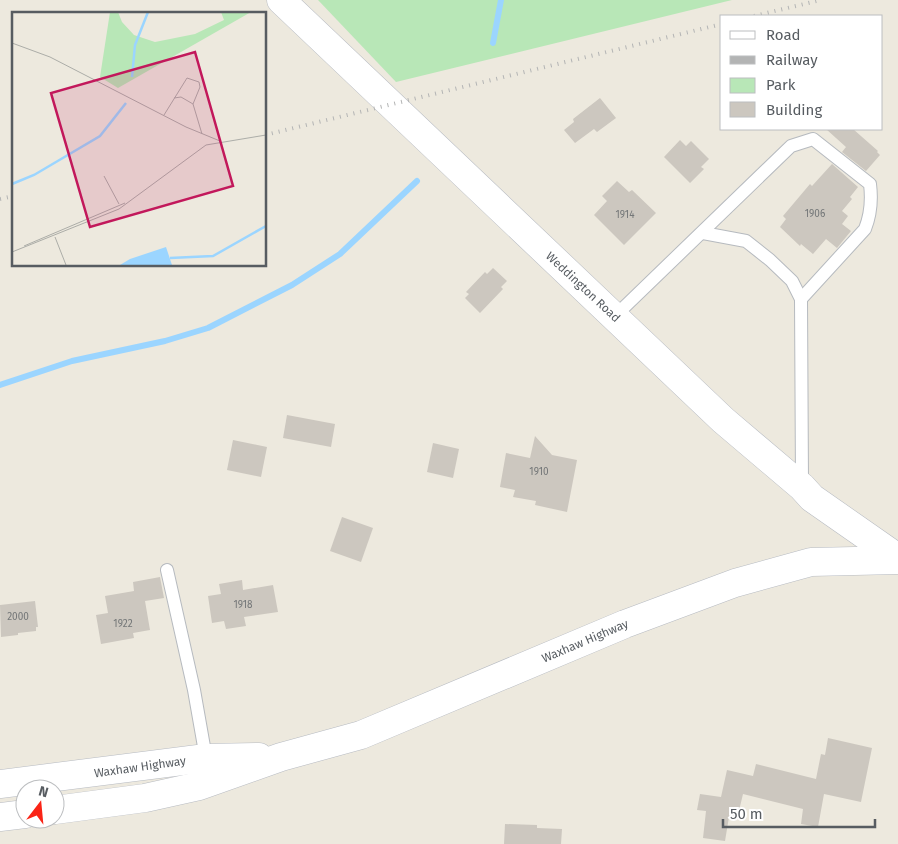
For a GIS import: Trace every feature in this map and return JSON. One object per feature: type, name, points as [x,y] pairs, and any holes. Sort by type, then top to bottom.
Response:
[{"type":"main road","name":"Weddington Road","points":[[281,0],[723,420],[802,487],[812,498],[898,559]]},
{"type":"main road","name":"Waxhaw Highway","points":[[65,809],[145,798],[199,786],[281,757],[360,735],[441,703],[625,624],[735,583],[811,562],[898,559]]},
{"type":"main road","name":"Waxhaw Highway","points":[[0,784],[206,758],[281,757]]},
{"type":"main road","points":[[0,817],[15,815]]},
{"type":"lane","points":[[614,317],[792,146],[813,138],[870,184],[872,194],[870,215],[865,229],[801,299]]},
{"type":"lane","points":[[703,233],[746,242],[770,260],[792,281],[801,299],[802,487]]},
{"type":"lane","points":[[167,570],[194,690],[206,758]]},
{"type":"green space","points":[[318,0],[732,0],[396,82]]},
{"type":"building","points":[[600,98],[616,118],[597,132],[594,129],[575,143],[564,130],[574,122],[573,119]]},
{"type":"building","points":[[827,130],[854,130],[880,155],[866,171],[842,152],[846,147]]},
{"type":"building","points":[[680,140],[686,146],[691,141],[709,159],[701,167],[704,169],[690,183],[664,157]]},
{"type":"building","points":[[832,164],[858,187],[850,197],[852,199],[842,211],[848,216],[842,224],[851,231],[837,248],[826,239],[813,254],[801,244],[800,246],[780,227],[786,219],[783,216],[810,184],[812,186]]},
{"type":"building","points":[[617,181],[629,192],[632,190],[656,213],[624,245],[594,215],[607,201],[602,196]]},
{"type":"building","points":[[493,268],[507,281],[501,287],[503,289],[480,313],[465,298],[469,294],[466,292],[485,272],[487,274]]},
{"type":"building","points":[[287,415],[335,424],[331,447],[283,438]]},
{"type":"building","points":[[535,436],[552,455],[577,460],[567,512],[535,505],[536,501],[513,497],[515,490],[500,487],[506,453],[530,458]]},
{"type":"building","points":[[233,440],[267,447],[261,477],[227,470]]},
{"type":"building","points":[[433,443],[459,449],[453,478],[427,472]]},
{"type":"building","points":[[342,517],[373,528],[361,562],[330,551]]},
{"type":"building","points":[[160,577],[164,598],[145,601],[150,630],[133,633],[134,638],[101,644],[96,615],[108,613],[105,596],[134,591],[133,582]]},
{"type":"building","points":[[242,580],[243,590],[273,585],[278,612],[244,617],[246,626],[226,629],[224,621],[212,623],[208,596],[221,594],[219,584]]},
{"type":"building","points":[[35,601],[38,627],[36,627],[36,631],[1,637],[0,605]]},
{"type":"building","points":[[828,738],[872,748],[861,802],[824,794],[818,827],[801,824],[803,809],[743,794],[737,819],[729,817],[725,841],[703,838],[706,811],[697,810],[700,794],[721,797],[727,770],[753,776],[756,764],[816,779],[821,754],[825,755]]},
{"type":"building","points":[[505,824],[537,825],[537,828],[562,829],[561,844],[504,844]]},
{"type":"waterway","points":[[493,43],[501,0]]},
{"type":"waterway","points":[[0,385],[72,361],[165,341],[208,328],[292,285],[340,254],[417,181]]},
{"type":"railway","points":[[758,15],[821,0]]},
{"type":"railway","points":[[266,135],[720,24]]},
{"type":"railway","points":[[0,199],[12,196]]}]
